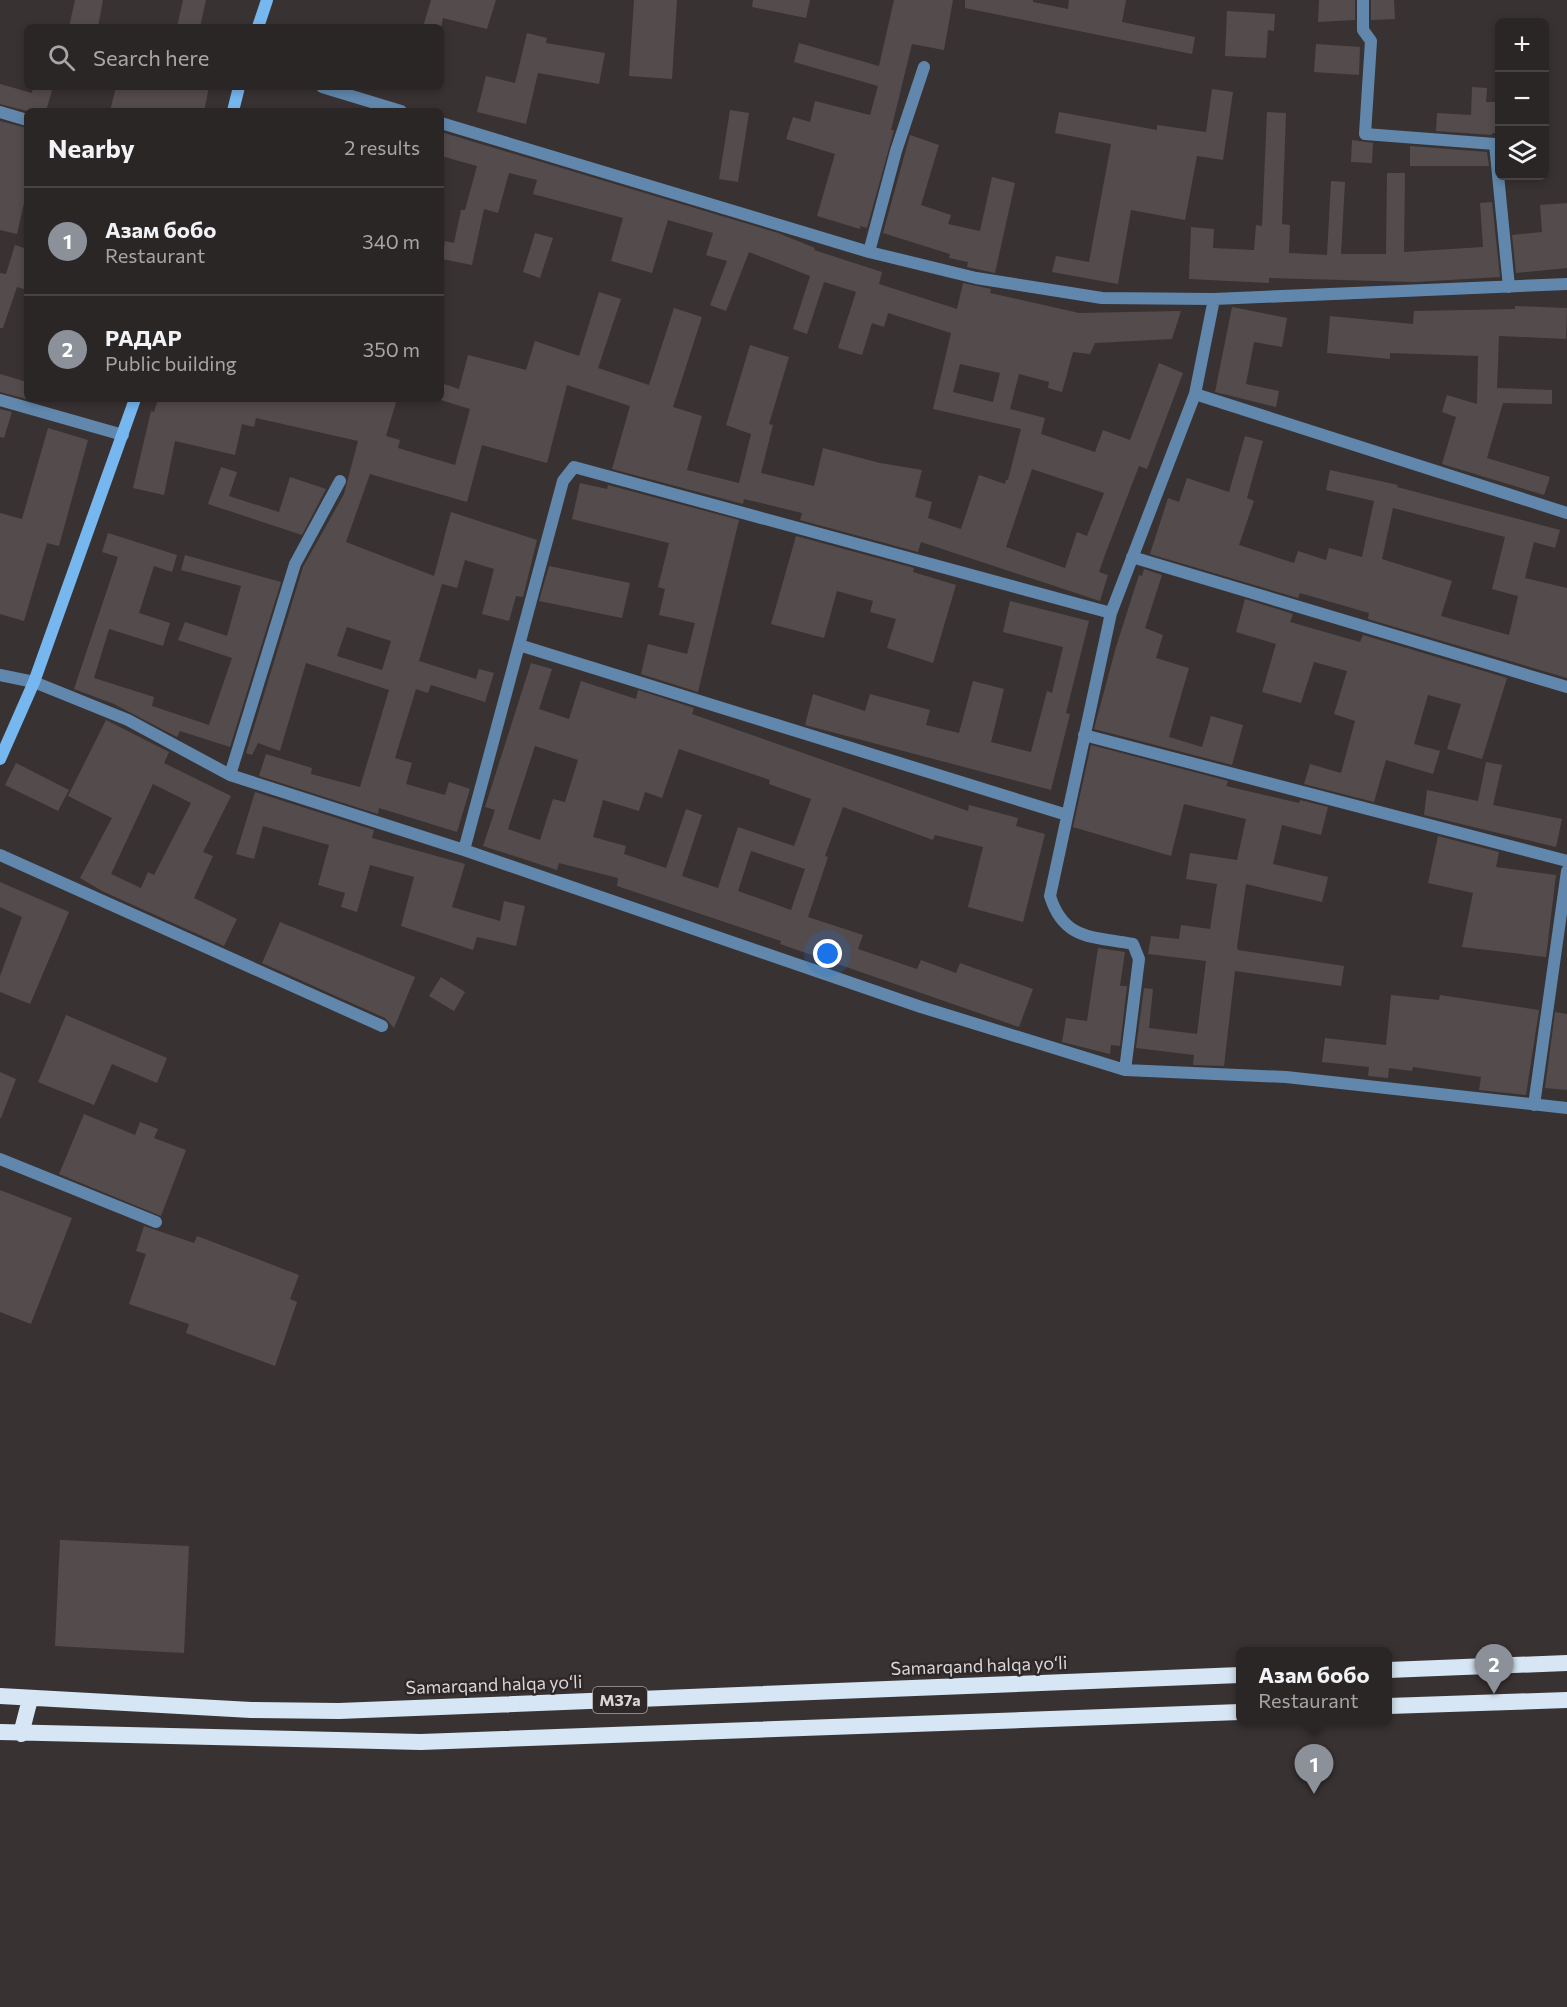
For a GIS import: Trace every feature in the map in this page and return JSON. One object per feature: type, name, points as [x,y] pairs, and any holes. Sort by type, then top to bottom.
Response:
[{"type":"highway","points":[[1392,1670],[1567,1663]]},
{"type":"highway","name":"Samarqand halqa yoʻli","points":[[0,1696],[251,1710],[339,1711],[1236,1676]]},
{"type":"highway","points":[[21,1734],[30,1699]]},
{"type":"highway","points":[[1392,1706],[1567,1700]]},
{"type":"highway","name":"M37a","points":[[0,1732],[421,1742],[1236,1712]]},
{"type":"main road","points":[[259,24],[267,0]]},
{"type":"main road","points":[[234,108],[238,90]]},
{"type":"main road","points":[[0,759],[34,682],[134,402]]},
{"type":"street","points":[[1362,0],[1363,30],[1371,40],[1365,134],[1495,144],[1509,286]]},
{"type":"street","points":[[869,252],[896,151],[924,67]]},
{"type":"street","points":[[332,90],[391,108]]},
{"type":"street","points":[[0,112],[24,119]]},
{"type":"street","points":[[444,124],[869,252],[976,278],[1102,298],[1214,299],[1567,284]]},
{"type":"street","points":[[1125,1071],[1139,959],[1133,944],[1072,932],[1055,913],[1050,896],[1111,613],[1195,394],[1214,299]]},
{"type":"street","points":[[1195,394],[1567,513]]},
{"type":"street","points":[[0,400],[123,435]]},
{"type":"street","points":[[464,850],[563,482],[574,467],[1111,613]]},
{"type":"street","points":[[230,775],[295,564],[340,481]]},
{"type":"street","points":[[1132,557],[1567,687]]},
{"type":"street","points":[[519,645],[1067,815]]},
{"type":"street","points":[[0,675],[34,682],[128,720],[230,775],[464,850],[921,1007],[1125,1071],[1286,1077],[1567,1108]]},
{"type":"street","points":[[1084,735],[1567,861]]},
{"type":"street","points":[[0,855],[382,1026]]},
{"type":"street","points":[[1534,1106],[1567,871]]},
{"type":"street","points":[[0,1159],[156,1222]]},
{"type":"building","points":[[75,0],[103,0],[99,24],[70,24]]},
{"type":"building","points":[[183,0],[206,0],[201,24],[178,24]]},
{"type":"building","points":[[431,0],[496,0],[487,29],[443,18],[442,24],[424,24]]},
{"type":"building","points":[[634,0],[677,0],[672,79],[629,76]]},
{"type":"building","points":[[753,0],[810,0],[806,18],[752,7]]},
{"type":"building","points":[[894,0],[953,0],[944,50],[912,44],[891,130],[894,130],[867,228],[860,226],[860,229],[817,216],[835,154],[786,139],[793,117],[810,122],[815,101],[870,115],[878,86],[794,62],[799,43],[879,66]]},
{"type":"building","points":[[965,0],[1033,0],[1033,2],[1068,9],[1069,0],[1126,0],[1122,22],[1195,37],[1192,54],[965,8]]},
{"type":"building","points":[[1319,0],[1355,0],[1355,20],[1318,22]]},
{"type":"building","points":[[1371,0],[1394,0],[1395,19],[1371,20]]},
{"type":"building","points":[[1227,11],[1275,14],[1274,31],[1268,30],[1266,58],[1225,56]]},
{"type":"building","points":[[527,33],[547,38],[546,43],[605,53],[599,84],[538,73],[526,124],[477,112],[486,76],[515,83]]},
{"type":"building","points":[[1316,44],[1360,47],[1359,75],[1314,72]]},
{"type":"building","points":[[0,84],[32,93],[32,90],[52,90],[47,108],[24,108],[24,110],[0,104]]},
{"type":"building","points":[[1472,87],[1487,88],[1486,102],[1495,102],[1495,133],[1492,135],[1436,131],[1437,113],[1471,115]]},
{"type":"building","points":[[1212,89],[1233,92],[1223,160],[1197,156],[1185,220],[1131,210],[1118,284],[1052,272],[1056,256],[1089,262],[1111,144],[1055,133],[1059,112],[1157,130],[1157,125],[1206,132]]},
{"type":"building","points":[[115,90],[208,90],[205,108],[111,108]]},
{"type":"building","points":[[730,110],[749,113],[738,182],[719,179]]},
{"type":"building","points":[[1267,112],[1286,113],[1282,224],[1290,225],[1289,253],[1327,255],[1331,181],[1345,182],[1341,254],[1386,254],[1387,173],[1405,173],[1404,252],[1483,247],[1480,203],[1492,202],[1500,277],[1415,282],[1269,278],[1269,283],[1189,279],[1191,227],[1214,229],[1213,248],[1254,250],[1256,225],[1262,226]]},
{"type":"building","points":[[0,121],[24,127],[24,203],[17,234],[0,230]]},
{"type":"building","points":[[444,133],[778,233],[815,248],[814,250],[882,272],[879,284],[957,309],[963,283],[991,289],[990,293],[1079,313],[1181,311],[1172,339],[1095,343],[1090,354],[1073,352],[1062,392],[1048,388],[1049,382],[1019,374],[1010,409],[1045,418],[1041,434],[1095,452],[1103,430],[1130,440],[1159,363],[1183,373],[1147,469],[1139,466],[1106,552],[1099,572],[1108,575],[1100,601],[921,542],[918,552],[800,520],[802,513],[744,499],[743,504],[612,469],[630,406],[567,385],[547,463],[482,445],[467,502],[370,474],[346,542],[434,576],[451,512],[537,540],[523,597],[516,596],[509,621],[482,614],[494,569],[465,560],[457,588],[442,584],[419,661],[476,679],[479,669],[494,673],[485,702],[431,685],[428,693],[416,689],[395,758],[412,763],[406,784],[445,795],[449,782],[470,789],[457,832],[379,808],[378,814],[259,776],[266,754],[312,768],[311,774],[360,787],[389,690],[306,663],[280,751],[258,743],[252,755],[246,753],[303,567],[344,494],[358,441],[256,418],[254,427],[242,424],[235,455],[175,441],[164,495],[133,488],[151,411],[154,412],[157,402],[396,402],[386,436],[400,440],[398,448],[455,465],[470,409],[444,401],[444,384],[459,389],[468,355],[526,370],[535,341],[579,356],[599,292],[621,299],[598,368],[649,385],[674,308],[702,317],[673,407],[702,416],[687,470],[739,483],[751,434],[726,425],[750,345],[789,357],[769,424],[773,425],[761,473],[814,486],[823,448],[880,463],[922,470],[915,497],[932,502],[928,518],[961,529],[979,475],[1005,484],[1008,480],[1021,429],[933,409],[951,333],[888,313],[884,327],[872,323],[862,355],[838,348],[856,292],[824,282],[807,334],[793,329],[810,276],[749,252],[726,311],[710,305],[727,261],[706,255],[713,233],[668,220],[652,273],[611,261],[623,218],[533,194],[537,180],[509,173],[498,213],[484,209],[472,265],[444,259],[445,241],[454,243],[461,210],[465,210],[477,166],[444,157]],"holes":[[[960,364],[1000,373],[993,402],[953,392]],[[1032,469],[1104,493],[1087,536],[1077,532],[1065,568],[1006,547]],[[347,627],[391,641],[382,670],[337,656]]]},
{"type":"building","points":[[910,135],[939,145],[921,205],[951,215],[948,224],[980,231],[992,177],[1015,183],[995,273],[967,267],[968,262],[949,258],[950,254],[883,233]]},
{"type":"building","points":[[1352,140],[1373,143],[1372,163],[1351,162]]},
{"type":"building","points":[[1410,146],[1487,152],[1489,166],[1410,166]]},
{"type":"building","points":[[1567,203],[1567,268],[1516,273],[1512,235],[1542,232],[1540,205]]},
{"type":"building","points":[[535,233],[553,238],[540,278],[523,272]]},
{"type":"building","points":[[15,245],[24,248],[24,289],[17,287],[3,328],[0,328],[0,273],[6,274]]},
{"type":"building","points":[[1515,306],[1567,308],[1566,339],[1499,336],[1497,388],[1552,390],[1552,404],[1503,403],[1487,458],[1550,477],[1544,495],[1442,464],[1456,417],[1442,412],[1447,395],[1477,404],[1478,356],[1390,353],[1390,359],[1327,353],[1330,316],[1413,324],[1414,311],[1515,309]]},
{"type":"building","points":[[1232,307],[1287,318],[1282,347],[1254,342],[1246,384],[1279,391],[1276,407],[1215,392]]},
{"type":"building","points":[[0,374],[24,381],[24,398],[0,392]]},
{"type":"building","points":[[0,409],[12,412],[4,438],[0,437]]},
{"type":"building","points":[[48,428],[88,440],[59,546],[47,543],[24,621],[0,614],[0,513],[22,519]]},
{"type":"building","points":[[1245,436],[1263,441],[1247,498],[1254,501],[1239,545],[1294,563],[1298,551],[1326,560],[1329,548],[1362,557],[1374,501],[1326,490],[1330,470],[1398,485],[1397,487],[1560,530],[1555,548],[1534,542],[1525,578],[1567,588],[1567,678],[1368,619],[1369,613],[1300,593],[1298,598],[1150,554],[1168,498],[1179,502],[1187,478],[1229,492]],"holes":[[[1393,508],[1505,537],[1492,589],[1518,596],[1509,635],[1441,616],[1452,581],[1382,559]]]},
{"type":"building","points":[[221,467],[237,472],[229,496],[279,512],[290,477],[326,489],[302,535],[208,504]]},
{"type":"building","points":[[580,483],[607,489],[608,485],[739,520],[698,692],[641,674],[648,644],[687,654],[695,623],[659,615],[665,589],[658,587],[669,543],[572,519]]},
{"type":"building","points":[[108,533],[177,555],[172,572],[154,566],[139,613],[170,623],[163,646],[109,629],[94,678],[154,697],[152,706],[209,725],[232,658],[178,640],[185,622],[227,636],[241,586],[181,570],[185,555],[281,582],[230,747],[180,731],[177,737],[114,704],[74,689],[118,557],[102,552]]},
{"type":"building","points":[[796,536],[914,568],[913,572],[956,585],[933,663],[887,648],[896,619],[870,612],[873,601],[837,591],[824,638],[771,624]]},
{"type":"building","points":[[549,566],[630,583],[622,618],[539,601]]},
{"type":"building","points":[[1144,569],[1162,575],[1145,628],[1163,635],[1156,658],[1189,668],[1169,737],[1202,747],[1211,716],[1243,725],[1232,765],[1094,729],[1116,647],[1139,575],[1142,576]]},
{"type":"building","points":[[1245,599],[1293,614],[1290,622],[1360,642],[1363,635],[1507,678],[1482,759],[1447,749],[1461,704],[1428,695],[1414,744],[1440,751],[1433,774],[1386,760],[1374,802],[1304,784],[1310,764],[1341,773],[1355,721],[1334,714],[1347,671],[1314,662],[1301,703],[1262,692],[1276,644],[1236,632]]},
{"type":"building","points":[[1010,601],[1089,621],[1066,713],[1070,714],[1051,790],[805,725],[813,694],[865,711],[870,694],[930,710],[926,725],[959,733],[973,681],[1004,689],[991,742],[1031,752],[1047,691],[1052,693],[1063,647],[1003,632]]},
{"type":"building","points":[[531,663],[552,669],[539,709],[569,719],[581,681],[636,699],[638,690],[694,708],[692,714],[968,811],[969,805],[1018,818],[1016,826],[1045,834],[1023,922],[968,907],[983,847],[935,835],[933,840],[843,807],[825,856],[828,857],[808,917],[863,935],[858,949],[917,969],[921,960],[956,973],[960,963],[1033,989],[1019,1027],[780,944],[781,941],[617,886],[618,878],[559,863],[557,870],[483,846],[495,810],[485,807]],"holes":[[[535,746],[578,760],[565,802],[553,799],[540,840],[508,829]],[[679,749],[770,780],[769,784],[811,799],[794,846],[738,827],[718,888],[682,876],[702,815],[686,809],[666,868],[624,854],[626,846],[593,837],[603,800],[639,811],[645,792],[662,798]],[[751,851],[805,869],[791,910],[738,891]]]},
{"type":"building","points":[[106,720],[169,752],[164,763],[231,796],[203,852],[213,856],[194,898],[237,919],[224,946],[102,891],[80,878],[112,818],[68,796]],"holes":[[[153,784],[191,803],[154,875],[148,872],[141,888],[111,874]]]},
{"type":"building","points":[[1091,745],[1228,781],[1226,786],[1299,803],[1300,800],[1328,807],[1321,835],[1282,825],[1273,864],[1328,877],[1322,902],[1246,884],[1237,947],[1238,950],[1344,966],[1341,986],[1235,971],[1224,1066],[1193,1065],[1194,1055],[1136,1048],[1144,988],[1153,989],[1149,1028],[1197,1034],[1206,961],[1148,954],[1151,936],[1179,939],[1181,925],[1210,929],[1217,884],[1186,879],[1190,853],[1237,860],[1246,819],[1184,804],[1171,856],[1073,827]]},
{"type":"building","points":[[1486,762],[1502,765],[1493,805],[1562,819],[1556,847],[1424,815],[1427,790],[1478,801]]},
{"type":"building","points":[[16,763],[69,790],[58,811],[5,785]]},
{"type":"building","points":[[255,792],[374,830],[372,838],[465,864],[452,907],[500,921],[504,901],[525,906],[516,946],[477,937],[473,950],[401,926],[414,877],[370,865],[357,912],[341,907],[345,893],[318,885],[329,845],[263,826],[254,859],[236,854]]},
{"type":"building","points":[[1438,836],[1499,852],[1496,867],[1556,875],[1546,957],[1462,947],[1473,893],[1428,883]]},
{"type":"building","points":[[0,882],[69,912],[30,1004],[0,992],[0,976],[22,917],[0,907]]},
{"type":"building","points":[[280,922],[415,977],[394,1028],[385,1018],[262,963]]},
{"type":"building","points":[[1098,948],[1125,952],[1120,986],[1127,986],[1120,1046],[1111,1045],[1110,1054],[1062,1042],[1066,1018],[1087,1021]]},
{"type":"building","points":[[441,977],[465,992],[454,1011],[429,996]]},
{"type":"building","points":[[1391,995],[1439,1000],[1440,995],[1539,1010],[1526,1095],[1479,1090],[1481,1077],[1413,1067],[1412,1071],[1389,1068],[1388,1078],[1368,1076],[1369,1067],[1322,1062],[1325,1038],[1386,1045]]},
{"type":"building","points":[[1555,1012],[1567,1014],[1567,1090],[1545,1088]]},
{"type":"building","points":[[66,1015],[167,1058],[157,1083],[112,1064],[94,1105],[38,1082]]},
{"type":"building","points":[[0,1072],[16,1079],[1,1118],[0,1118]]},
{"type":"building","points":[[84,1114],[135,1135],[140,1122],[158,1129],[154,1138],[186,1150],[161,1216],[59,1174]]},
{"type":"building","points":[[0,1190],[72,1218],[31,1324],[0,1312]]},
{"type":"building","points":[[144,1226],[194,1243],[197,1236],[299,1275],[290,1299],[297,1302],[275,1366],[186,1333],[189,1324],[129,1304],[146,1254],[136,1251]]},
{"type":"building","points":[[60,1540],[189,1546],[184,1653],[55,1646]]},
{"type":"place","name":"РАДАР","points":[[1494,1694]]},
{"type":"place","name":"Азам бобо","points":[[1314,1794]]}]
